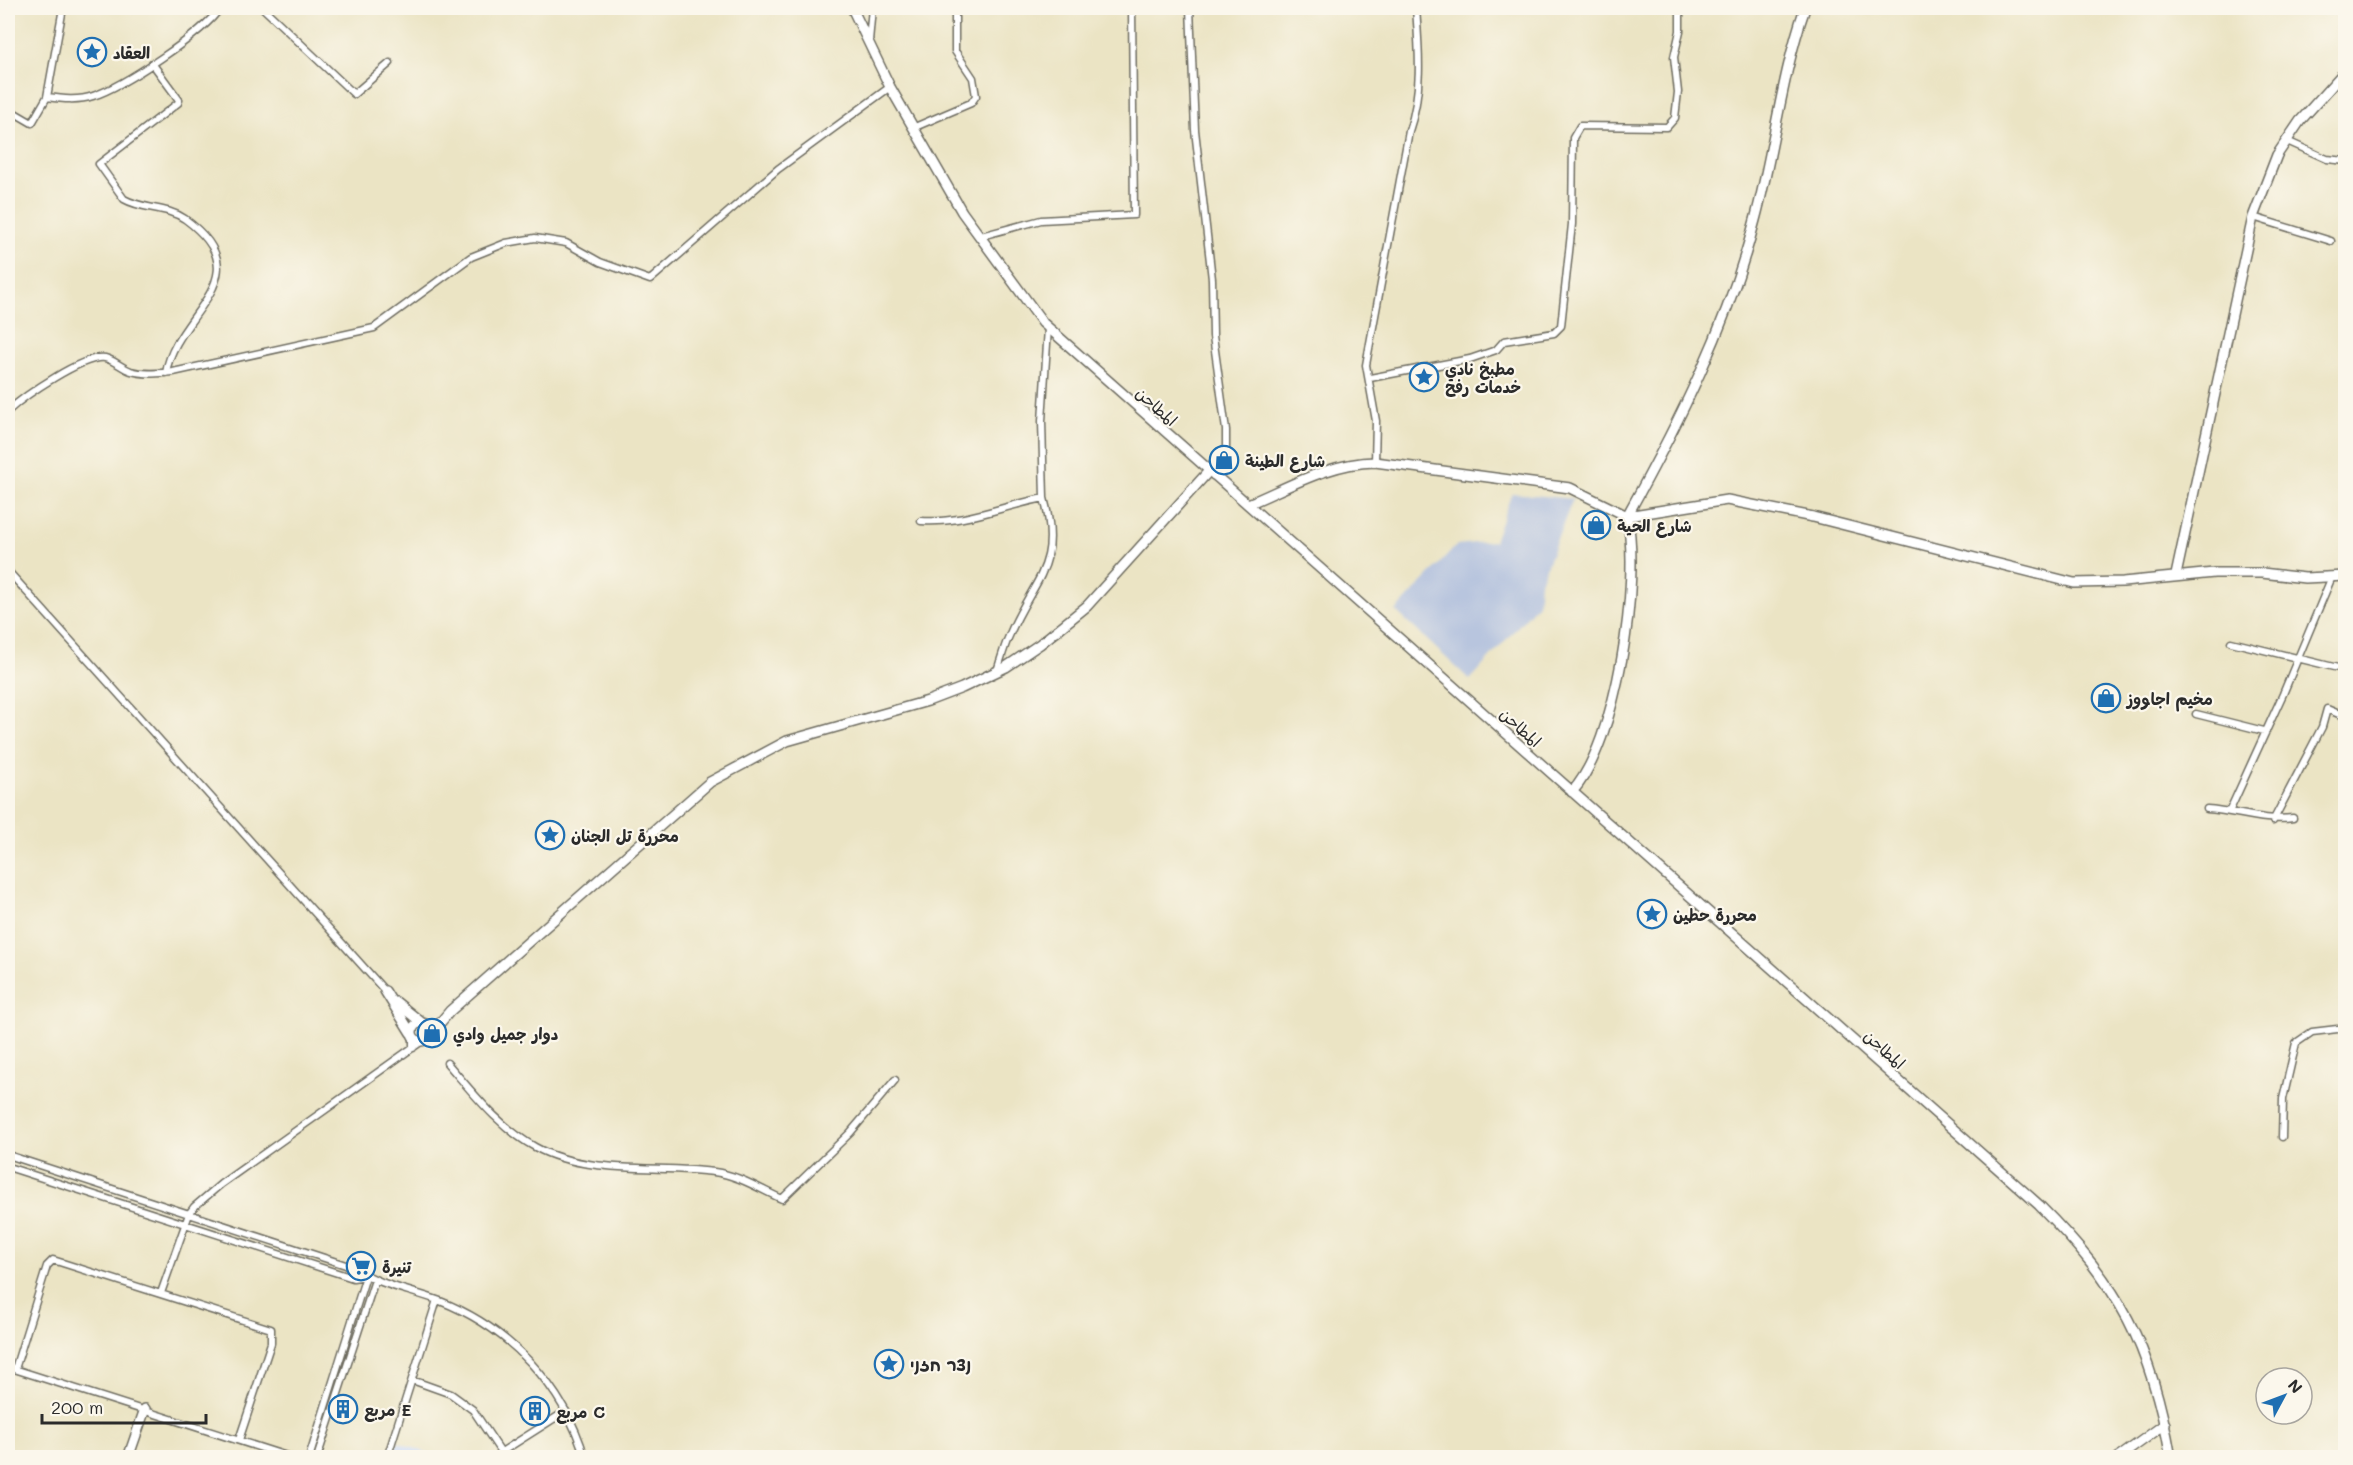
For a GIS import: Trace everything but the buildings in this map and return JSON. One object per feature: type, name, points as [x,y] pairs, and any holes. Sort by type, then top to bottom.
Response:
[{"type":"street","points":[[8,109],[32,123],[47,97],[63,8]]},
{"type":"street","points":[[47,97],[69,99],[93,96],[113,87],[207,25],[220,8]]},
{"type":"street","points":[[263,8],[354,94],[390,63]]},
{"type":"street","name":"المطاحن","points":[[852,8],[890,87],[962,212],[1039,319],[1210,475],[1248,504],[2039,1205],[2079,1245],[2103,1275],[2135,1332],[2151,1371],[2171,1458]]},
{"type":"street","points":[[869,41],[873,8]]},
{"type":"street","points":[[915,127],[971,103],[976,96],[973,78],[955,51],[955,8]]},
{"type":"street","points":[[981,236],[1041,220],[1134,215],[1132,8]]},
{"type":"street","points":[[419,1037],[710,782],[787,741],[928,700],[997,671],[1040,644],[1087,606],[1210,475],[1226,452],[1226,430],[1213,336],[1212,279],[1195,130],[1190,8]]},
{"type":"street","points":[[1374,462],[1376,422],[1366,365],[1380,279],[1409,131],[1415,113],[1419,76],[1416,8]]},
{"type":"street","points":[[1370,378],[1470,359],[1496,350],[1504,341],[1554,333],[1561,326],[1572,224],[1573,138],[1580,126],[1667,127],[1673,122],[1678,92],[1674,57],[1680,31],[1680,8]]},
{"type":"street","points":[[1572,792],[1584,780],[1595,758],[1618,685],[1631,566],[1631,536],[1627,516],[1678,421],[1720,329],[1756,219],[1786,73],[1805,8]]},
{"type":"street","points":[[152,63],[179,100],[178,104],[99,164],[124,199],[159,208],[184,218],[207,240],[216,258],[217,284],[171,355],[166,373]]},
{"type":"street","points":[[2176,575],[2253,217],[2277,155],[2300,121],[2346,70]]},
{"type":"street","points":[[8,411],[25,395],[94,359],[107,358],[130,371],[166,373],[374,328],[471,257],[506,243],[535,238],[566,243],[600,262],[650,280],[778,169],[890,87]]},
{"type":"street","points":[[2287,141],[2327,159],[2346,161]]},
{"type":"street","points":[[2253,217],[2331,241]]},
{"type":"street","points":[[997,671],[1010,634],[1044,572],[1049,558],[1051,524],[1044,498],[1042,421],[1048,328]]},
{"type":"street","points":[[1248,504],[1310,475],[1363,462],[1374,462],[1570,488],[1627,516],[1727,500],[1813,517],[2074,583],[2123,582],[2176,575],[2262,573],[2331,579],[2346,576]]},
{"type":"street","points":[[921,521],[960,521],[1011,504],[1044,498]]},
{"type":"street","points":[[8,571],[385,991],[419,1037]]},
{"type":"street","points":[[2230,810],[2298,659],[2331,579]]},
{"type":"street","points":[[2231,642],[2346,670]]},
{"type":"street","points":[[2273,820],[2322,727],[2327,709],[2346,717]]},
{"type":"street","points":[[2196,714],[2264,731]]},
{"type":"street","points":[[2207,809],[2230,810],[2273,820],[2293,818]]},
{"type":"street","points":[[161,1293],[189,1214],[194,1207],[221,1184],[413,1048],[419,1037],[429,1028],[385,991]]},
{"type":"street","points":[[419,1037],[414,1025],[450,1011]]},
{"type":"street","points":[[2282,1137],[2283,1099],[2296,1043],[2312,1032],[2346,1028]]},
{"type":"street","points":[[447,1063],[497,1120],[537,1148],[555,1156],[586,1165],[716,1172],[743,1180],[782,1199],[850,1133],[895,1080]]},
{"type":"street","points":[[8,1155],[355,1268],[375,1280],[464,1311],[496,1331],[538,1369],[566,1411],[579,1436],[585,1458]]},
{"type":"street","points":[[8,1167],[354,1278],[366,1276]]},
{"type":"street","points":[[239,1440],[270,1342],[271,1329],[53,1260],[47,1266],[11,1368],[293,1458]]},
{"type":"street","points":[[309,1458],[366,1276]]},
{"type":"street","points":[[317,1458],[375,1280]]},
{"type":"street","points":[[387,1458],[437,1300]]},
{"type":"street","points":[[412,1380],[451,1394],[473,1410],[504,1454],[566,1411]]},
{"type":"street","points":[[128,1458],[145,1409]]},
{"type":"street","points":[[2118,1458],[2165,1424]]},
{"type":"shaded area","points":[[1512,493],[1573,499],[1540,582],[1538,604],[1470,680],[1396,611],[1457,545],[1494,541]]},
{"type":"shaded area","points":[[397,1442],[438,1457],[392,1457]]},
{"type":"place","name":"العقاد","points":[[92,52]]},
{"type":"place","name":"مطبخ نادي خدمات رفح","points":[[1424,377]]},
{"type":"place","name":"شارع الطينة","points":[[1224,460]]},
{"type":"place","name":"شارع الحية","points":[[1596,525]]},
{"type":"place","name":"مخيم اجاووز","points":[[2106,698]]},
{"type":"place","name":"محررة تل الجنان","points":[[550,835]]},
{"type":"place","name":"محررة حطين","points":[[1652,914]]},
{"type":"place","name":"دوار جميل وادي","points":[[432,1033]]},
{"type":"place","name":"تنيرة","points":[[361,1266]]},
{"type":"place","name":"נצר חזני","points":[[889,1364]]},
{"type":"place","name":"مربع E","points":[[343,1409]]},
{"type":"place","name":"مربع C","points":[[535,1411]]}]
